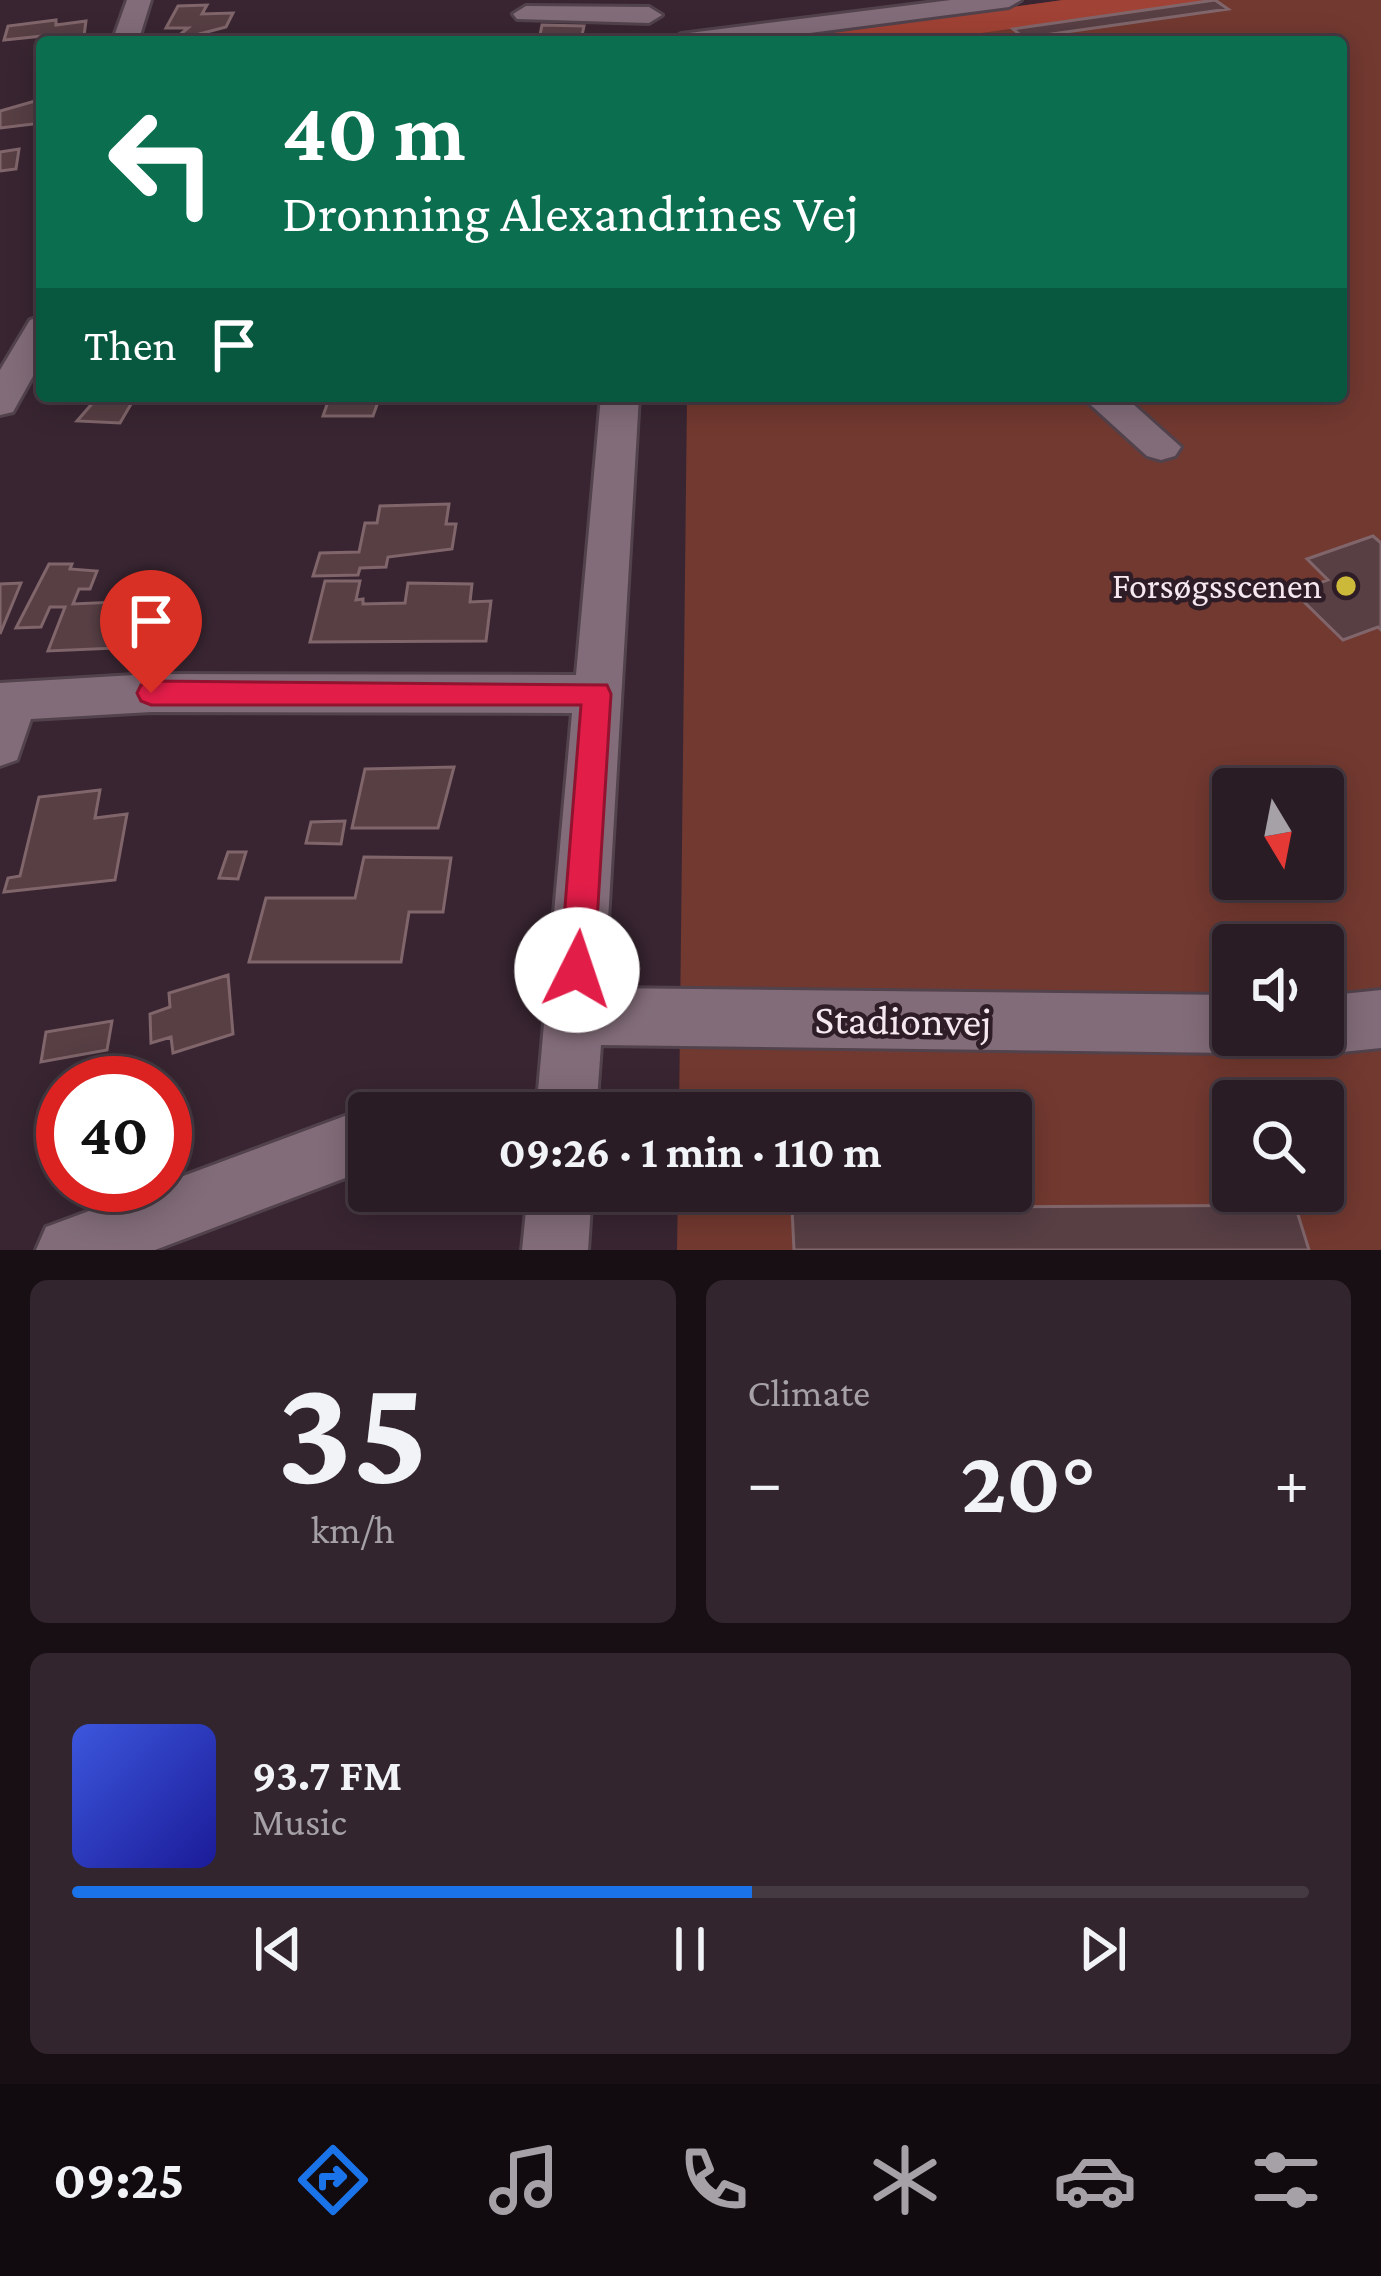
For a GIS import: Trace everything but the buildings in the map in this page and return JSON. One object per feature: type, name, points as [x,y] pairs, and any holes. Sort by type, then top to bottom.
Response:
[{"type":"street","points":[[127,36],[139,0]]},
{"type":"street","points":[[752,36],[1009,0]]},
{"type":"street","points":[[526,14],[650,7]]},
{"type":"street","points":[[0,403],[36,338]]},
{"type":"street","points":[[568,1092],[620,402]]},
{"type":"street","points":[[1107,402],[1160,447]]},
{"type":"street","points":[[4,716],[151,693],[596,694]]},
{"type":"street","name":"Stadionvej","points":[[574,1016],[1212,1024]]},
{"type":"street","points":[[1344,1023],[1381,1019]]},
{"type":"street","points":[[69,1250],[348,1146]]},
{"type":"street","points":[[555,1250],[558,1212]]},
{"type":"shaded area","points":[[1063,0],[1381,0],[1381,1250],[677,1250],[678,1212],[1032,1212],[1032,1092],[679,1092],[687,402],[1347,402],[1347,36],[800,36]]},
{"type":"shaded area","points":[[1063,0],[1211,0],[961,36],[800,36]]},
{"type":"place","name":"Forsøgsscenen","points":[[1346,586]]},
{"type":"route","points":[[151,693],[596,694],[577,970]]}]
